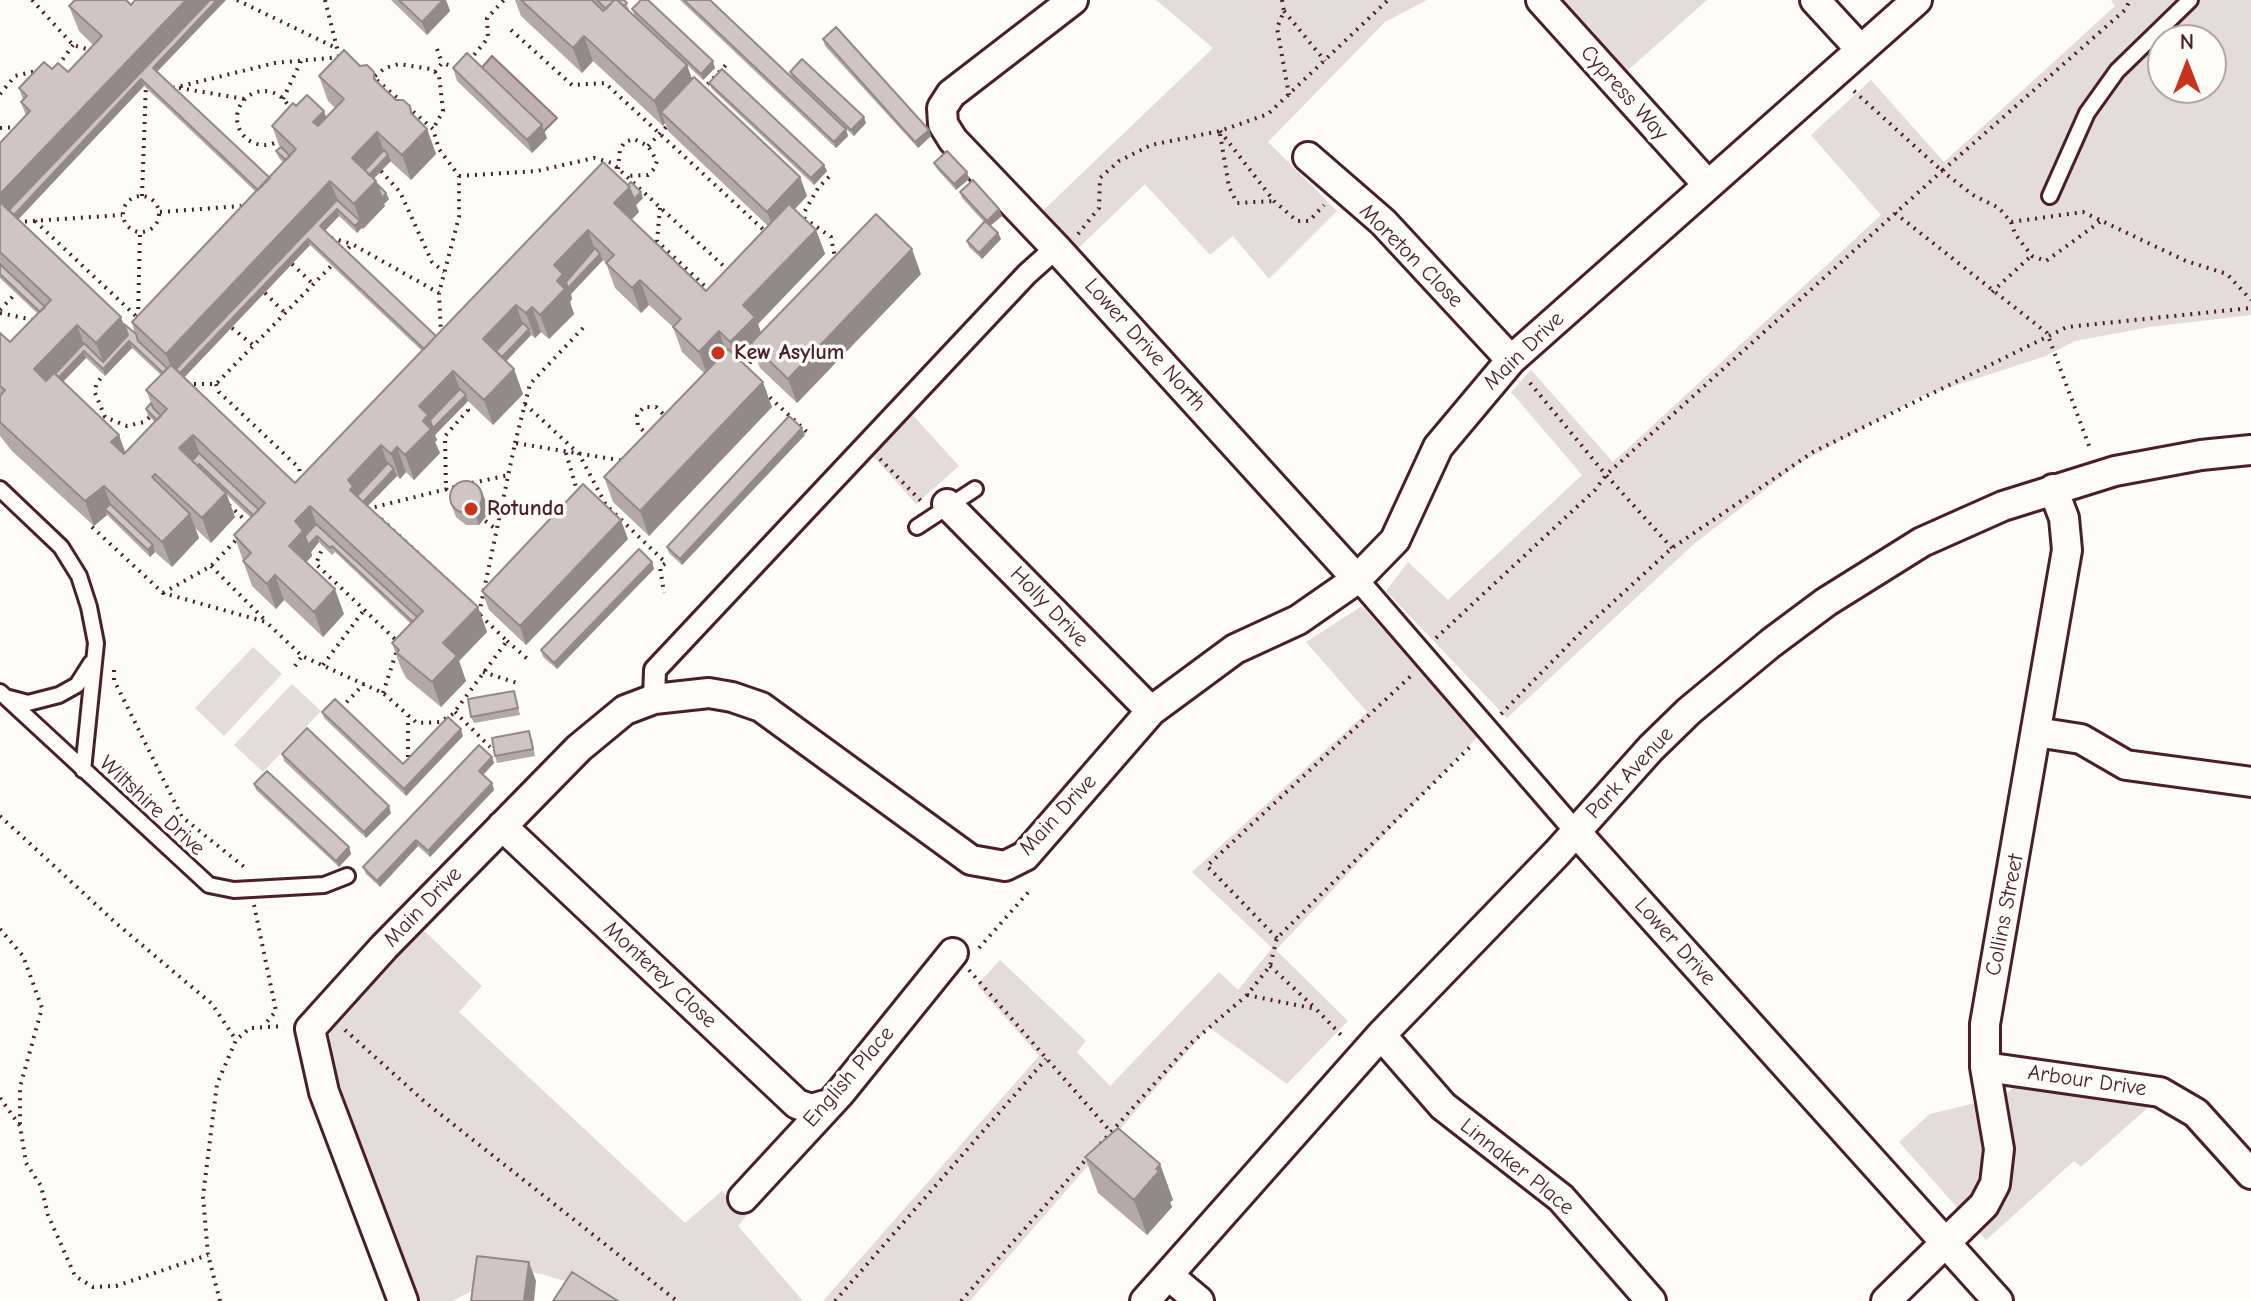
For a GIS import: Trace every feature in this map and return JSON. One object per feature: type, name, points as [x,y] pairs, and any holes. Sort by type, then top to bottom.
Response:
[{"type":"street","name":"Lower Drive North","points":[[1073,0],[951,94],[942,108],[943,124],[953,140],[1056,248],[1357,579]]},
{"type":"street","name":"Cypress Way","points":[[1541,0],[1708,185]]},
{"type":"street","points":[[1815,0],[1861,50]]},
{"type":"street","name":"Main Drive","points":[[403,1301],[339,1135],[312,1048],[310,1029],[323,1011],[502,826],[601,730],[625,710],[654,699],[709,693],[761,707],[971,860],[1005,866],[1027,854],[1151,711],[1235,649],[1298,620],[1357,579],[1395,540],[1438,447],[1511,360],[1917,0]]},
{"type":"street","name":"Moreton Close","points":[[1308,157],[1336,185],[1383,222],[1511,360]]},
{"type":"street","points":[[654,699],[655,670],[1027,274],[1056,248]]},
{"type":"street","name":"Park Avenue","points":[[1145,1301],[1381,1035],[1689,711],[1826,602],[1922,542],[1989,511],[2053,489],[2155,463],[2251,450]]},
{"type":"street","name":"Collins Street","points":[[1886,1301],[1984,1205],[1995,1184],[1999,1149],[1985,1067],[1987,1006],[2067,550],[2064,518],[2053,489]]},
{"type":"street","name":"Holly Drive","points":[[941,509],[1151,711]]},
{"type":"street","name":"Lower Drive","points":[[1357,579],[1420,656],[1576,832],[1998,1301]]},
{"type":"street","points":[[2036,732],[2081,739],[2126,765],[2251,782]]},
{"type":"street","name":"Monterey Close","points":[[502,826],[797,1104],[811,1109],[825,1105]]},
{"type":"street","name":"English Place","points":[[743,1198],[959,959]]},
{"type":"street","name":"Linnaker Place","points":[[1381,1035],[1443,1106],[1561,1198],[1651,1301]]},
{"type":"street","name":"Arbour Drive","points":[[1985,1067],[2160,1092],[2196,1113],[2251,1174]]},
{"type":"street","points":[[1168,1275],[1199,1301]]},
{"type":"lane","points":[[2050,196],[2087,113],[2109,82],[2190,0]]},
{"type":"lane","points":[[0,489],[33,517],[72,563],[89,607],[96,643],[83,770]]},
{"type":"lane","points":[[917,527],[975,489]]},
{"type":"lane","points":[[2,694],[28,703],[69,691],[85,677],[96,643]]},
{"type":"lane","name":"Wiltshire Drive","points":[[2,694],[196,877],[221,889],[253,889],[324,885],[347,876]]},
{"type":"path","points":[[32,0],[73,45],[98,52]]},
{"type":"path","points":[[237,0],[336,48]]},
{"type":"path","points":[[325,0],[340,57]]},
{"type":"path","points":[[437,49],[442,63],[456,69],[467,64],[488,38],[487,18],[504,0]]},
{"type":"path","points":[[1282,0],[1284,11],[1325,61]]},
{"type":"path","points":[[1056,248],[1067,243],[1090,223],[1099,208],[1100,178],[1119,161],[1151,145],[1220,131],[1268,114],[1388,0]]},
{"type":"path","points":[[1277,938],[1207,866],[1413,673],[1420,656],[1494,581],[1595,490],[1606,475],[2125,10],[2130,0]]},
{"type":"path","points":[[1284,11],[1277,28],[1289,97]]},
{"type":"path","points":[[511,30],[572,85],[605,83],[777,243]]},
{"type":"path","points":[[0,94],[15,76],[25,71],[50,72],[73,45]]},
{"type":"path","points":[[168,89],[302,59],[340,57],[352,63]]},
{"type":"path","points":[[283,99],[302,59]]},
{"type":"path","points":[[435,72],[442,63]]},
{"type":"path","points":[[375,76],[385,68],[399,64],[435,72],[442,86],[443,111],[433,129]]},
{"type":"path","points":[[697,95],[726,65]]},
{"type":"path","points":[[363,73],[375,76],[433,129],[439,149],[459,176],[459,217],[439,293],[442,337]]},
{"type":"path","points":[[1834,73],[1942,171],[1973,195],[1999,208],[2032,256],[2046,261],[2101,221]]},
{"type":"path","points":[[137,82],[146,78]]},
{"type":"path","points":[[146,78],[153,84]]},
{"type":"path","points":[[142,196],[146,78]]},
{"type":"path","points":[[177,88],[245,99]]},
{"type":"path","points":[[257,92],[271,92],[283,99],[290,111],[290,125],[283,137],[271,144],[257,145],[245,138],[237,125],[237,111],[245,99],[257,92]]},
{"type":"path","points":[[648,146],[678,115]]},
{"type":"path","points":[[0,128],[21,127]]},
{"type":"path","points":[[1220,131],[1229,187],[1237,203],[1274,201]]},
{"type":"path","points":[[1220,131],[1274,201],[1297,221],[1309,221],[1336,185]]},
{"type":"path","points":[[618,169],[620,149],[625,142],[634,139],[648,146],[657,161],[654,169],[648,175],[627,176]]},
{"type":"path","points":[[459,176],[537,171],[594,158],[612,163],[727,273],[739,261]]},
{"type":"path","points":[[381,171],[400,192],[432,262],[444,272]]},
{"type":"path","points":[[794,226],[818,188],[831,175]]},
{"type":"path","points":[[122,215],[131,199],[142,196],[153,201],[159,212]]},
{"type":"path","points":[[159,212],[241,206]]},
{"type":"path","points":[[660,208],[657,241],[709,291],[718,283]]},
{"type":"path","points":[[122,215],[131,229],[140,232],[152,227],[159,212]]},
{"type":"path","points":[[2011,222],[2083,212],[2186,261],[2227,274],[2251,300]]},
{"type":"path","points":[[1895,213],[2047,333],[2091,451]]},
{"type":"path","points":[[15,223],[122,215]]},
{"type":"path","points":[[802,217],[831,237],[838,270]]},
{"type":"path","points":[[35,221],[138,318]]},
{"type":"path","points":[[137,331],[140,232]]},
{"type":"path","points":[[322,236],[352,244],[439,293]]},
{"type":"path","points":[[179,383],[216,384],[352,244]]},
{"type":"path","points":[[327,251],[337,260]]},
{"type":"path","points":[[1992,292],[2032,256]]},
{"type":"path","points":[[292,264],[313,284]]},
{"type":"path","points":[[16,293],[0,311],[48,323]]},
{"type":"path","points":[[265,293],[285,313]]},
{"type":"path","points":[[961,1301],[1190,1044],[1247,995],[1270,966],[1277,938],[1585,628],[1672,548],[1813,452],[2047,333],[2067,327],[2251,308]]},
{"type":"path","points":[[232,328],[253,345]]},
{"type":"path","points":[[479,614],[530,384],[583,328]]},
{"type":"path","points":[[763,349],[742,371],[809,434]]},
{"type":"path","points":[[113,365],[96,385],[96,403],[105,417],[121,426],[133,426],[144,422],[157,410]]},
{"type":"path","points":[[1530,383],[1606,475],[1672,548]]},
{"type":"path","points":[[216,384],[219,392],[299,468],[301,483]]},
{"type":"path","points":[[446,489],[445,436],[468,410],[462,403],[469,395]]},
{"type":"path","points":[[525,404],[579,454],[606,505],[666,563],[660,567],[664,593]]},
{"type":"path","points":[[654,440],[638,426],[637,415],[644,407],[656,407],[671,422]]},
{"type":"path","points":[[99,424],[105,417]]},
{"type":"path","points":[[515,443],[632,462]]},
{"type":"path","points":[[867,446],[941,509]]},
{"type":"path","points":[[565,451],[579,498]]},
{"type":"path","points":[[355,512],[509,475]]},
{"type":"path","points":[[446,489],[456,497]]},
{"type":"path","points":[[163,593],[211,566],[251,525],[220,496]]},
{"type":"path","points":[[369,508],[471,599],[479,614],[531,662]]},
{"type":"path","points":[[476,514],[497,530]]},
{"type":"path","points":[[92,527],[163,593],[266,622]]},
{"type":"path","points":[[331,536],[316,564],[399,643],[383,693]]},
{"type":"path","points":[[211,566],[302,656],[383,693],[417,723],[428,725],[455,712],[507,641]]},
{"type":"path","points":[[479,614],[487,604]]},
{"type":"path","points":[[323,665],[364,610]]},
{"type":"path","points":[[295,666],[302,656]]},
{"type":"path","points":[[114,664],[114,680],[182,817],[252,874],[276,1011],[265,1024]]},
{"type":"path","points":[[483,672],[517,683]]},
{"type":"path","points":[[340,709],[364,684]]},
{"type":"path","points":[[455,712],[490,747]]},
{"type":"path","points":[[408,716],[408,767]]},
{"type":"path","points":[[0,816],[117,924],[212,1004],[236,1040]]},
{"type":"path","points":[[1032,888],[959,959],[1110,1131]]},
{"type":"path","points":[[0,929],[23,956],[42,1008],[20,1087],[20,1126],[26,1163],[41,1186],[48,1215],[75,1276],[93,1287],[116,1286],[208,1255]]},
{"type":"path","points":[[1270,966],[1351,1045]]},
{"type":"path","points":[[1247,995],[1316,1009]]},
{"type":"path","points":[[323,1011],[425,1102],[677,1301]]},
{"type":"path","points":[[220,1301],[208,1255],[203,1196],[217,1084],[236,1040],[250,1028],[265,1024],[284,1026],[293,1017]]},
{"type":"path","points":[[835,1301],[1046,1059]]},
{"type":"path","points":[[0,1098],[20,1126]]},
{"type":"shaded area","points":[[1156,0],[1427,0],[1385,22],[1268,142],[1337,211],[1269,279],[1233,236],[1210,255],[1145,184],[1065,261],[1029,224],[1213,48]]},
{"type":"shaded area","points":[[1562,0],[1707,0],[1627,71]]},
{"type":"shaded area","points":[[2111,0],[2251,0],[2251,315],[2150,327],[2075,341],[2046,356],[1920,397],[1800,463],[1695,543],[1507,718],[1386,591],[1408,562],[1448,600],[1582,475],[1511,392],[1531,370],[1613,462],[1881,215],[1811,135],[1871,80],[1944,162],[2115,6]]},
{"type":"shaded area","points":[[492,56],[557,118],[542,133],[478,72]]},
{"type":"shaded area","points":[[910,412],[959,466],[916,504],[871,454]]},
{"type":"shaded area","points":[[1362,606],[1478,736],[1276,950],[1348,1021],[1287,1084],[1209,1027],[970,1301],[823,1301],[1039,1056],[977,985],[1000,960],[1086,1041],[1077,1052],[1110,1086],[1219,972],[1238,990],[1272,948],[1192,872],[1367,712],[1306,642]]},
{"type":"shaded area","points":[[253,647],[282,674],[224,736],[195,708]]},
{"type":"shaded area","points":[[292,684],[321,711],[263,772],[234,745]]},
{"type":"shaded area","points":[[418,925],[482,986],[459,1012],[685,1223],[722,1191],[747,1215],[738,1226],[803,1301],[604,1301],[578,1285],[541,1274],[482,1266],[478,1288],[452,1301],[414,1301],[338,1079],[327,1020]]},
{"type":"shaded area","points":[[2024,1084],[2153,1103],[2081,1167],[2074,1161],[1986,1240],[1899,1142],[1930,1114],[2004,1096],[2015,1086]]},
{"type":"building","points":[[75,0],[126,0],[131,5],[135,0],[186,0],[0,194],[0,143],[30,111],[21,102],[27,96],[19,88],[44,62],[52,69],[58,63],[68,72],[102,36],[69,6]]},
{"type":"building","points":[[210,0],[217,0],[153,68],[270,178],[258,190],[141,79],[14,215],[9,210]]},
{"type":"building","points":[[399,0],[443,0],[422,22]]},
{"type":"building","points":[[521,0],[592,0],[603,11],[617,0],[687,65],[654,101],[584,36],[573,48]]},
{"type":"building","points":[[597,0],[614,0],[606,9]]},
{"type":"building","points":[[641,0],[648,0],[713,61],[701,74],[632,9]]},
{"type":"building","points":[[684,0],[710,0],[846,129],[834,142]]},
{"type":"building","points":[[836,27],[929,130],[915,142],[823,39]]},
{"type":"building","points":[[344,50],[360,66],[367,65],[374,72],[374,79],[396,100],[403,100],[410,106],[411,113],[427,129],[402,155],[377,132],[352,158],[376,181],[354,204],[330,181],[166,354],[132,322],[296,149],[272,126],[293,103],[296,106],[307,95],[324,111],[313,122],[318,126],[344,99],[319,76]]},
{"type":"building","points":[[467,53],[542,125],[527,140],[453,68]]},
{"type":"building","points":[[802,59],[864,117],[851,130],[790,72]]},
{"type":"building","points":[[722,69],[824,165],[811,178],[709,83]]},
{"type":"building","points":[[694,77],[800,177],[767,212],[661,112]]},
{"type":"building","points":[[281,147],[290,156],[286,160],[276,151]]},
{"type":"building","points":[[384,150],[388,155],[369,175],[365,170]]},
{"type":"building","points":[[947,151],[967,172],[954,184],[934,163]]},
{"type":"building","points":[[603,162],[630,187],[614,203],[706,291],[789,204],[816,230],[743,305],[755,317],[730,342],[719,331],[699,352],[673,327],[681,319],[640,280],[632,288],[606,263],[614,255],[588,230],[554,265],[563,274],[557,281],[565,289],[540,315],[532,307],[526,313],[516,305],[483,339],[514,369],[484,400],[453,371],[419,406],[428,415],[423,421],[431,429],[405,455],[397,447],[391,454],[381,445],[348,480],[353,486],[350,490],[478,607],[443,643],[457,656],[432,682],[397,653],[399,650],[392,643],[423,611],[310,506],[295,521],[303,531],[289,546],[335,589],[314,612],[275,575],[267,584],[243,561],[251,553],[234,535],[265,503],[193,435],[179,448],[226,493],[202,518],[155,474],[152,477],[190,514],[162,542],[104,486],[85,501],[0,422],[0,396],[5,390],[0,386],[0,333],[10,342],[51,300],[0,252],[0,202],[121,317],[96,343],[77,325],[34,369],[46,381],[54,373],[119,435],[111,442],[124,454],[167,409],[146,390],[171,365],[295,483]]},
{"type":"building","points":[[973,180],[999,209],[987,221],[960,192]]},
{"type":"building","points":[[631,182],[641,192],[634,199],[628,185]]},
{"type":"building","points":[[377,184],[386,193],[382,198]]},
{"type":"building","points":[[337,200],[360,221],[355,226],[337,209],[320,226],[436,336],[424,349],[308,239],[180,373],[176,369]]},
{"type":"building","points":[[876,214],[912,249],[788,379],[751,343]]},
{"type":"building","points":[[985,221],[998,233],[979,253],[967,241]]},
{"type":"building","points":[[595,248],[600,254],[568,288],[566,282]]},
{"type":"building","points":[[0,264],[45,307],[40,312],[0,274]]},
{"type":"building","points":[[523,323],[529,329],[502,357],[496,351]]},
{"type":"building","points":[[124,324],[167,368],[163,373],[129,341],[103,369],[84,351],[59,377],[55,374],[84,343],[103,362],[128,335]]},
{"type":"building","points":[[728,349],[763,382],[640,511],[604,477]]},
{"type":"building","points":[[460,389],[466,395],[433,428],[430,420]]},
{"type":"building","points":[[151,403],[161,416],[157,420],[146,409]]},
{"type":"building","points":[[789,416],[802,428],[680,559],[667,547]]},
{"type":"building","points":[[199,453],[259,510],[253,515],[192,461]]},
{"type":"building","points":[[388,463],[394,469],[363,502],[357,496]]},
{"type":"building","points":[[466,481],[477,486],[482,497],[477,508],[466,513],[455,508],[450,497],[455,486]]},
{"type":"building","points":[[583,484],[621,520],[520,626],[482,591]]},
{"type":"building","points":[[110,504],[153,545],[148,550],[105,509]]},
{"type":"building","points":[[316,524],[417,617],[413,622],[332,546],[330,548],[317,536],[308,545],[305,536]]},
{"type":"building","points":[[639,549],[652,562],[554,663],[541,650]]},
{"type":"building","points":[[514,691],[518,708],[471,717],[468,699]]},
{"type":"building","points":[[335,699],[403,764],[448,717],[461,729],[404,789],[322,712]]},
{"type":"building","points":[[307,728],[389,806],[364,832],[282,754]]},
{"type":"building","points":[[529,731],[533,749],[495,756],[492,738]]},
{"type":"building","points":[[479,745],[492,757],[479,771],[492,783],[428,851],[416,840],[377,881],[363,867]]},
{"type":"building","points":[[267,771],[349,847],[336,861],[254,784]]},
{"type":"building","points":[[1118,1128],[1160,1164],[1156,1169],[1159,1171],[1134,1200],[1085,1157]]},
{"type":"building","points":[[477,1256],[529,1262],[524,1301],[471,1301]]},
{"type":"building","points":[[572,1272],[618,1301],[553,1301]]},
{"type":"place","name":"Kew Asylum","points":[[718,353]]},
{"type":"place","name":"Rotunda","points":[[471,509]]}]
